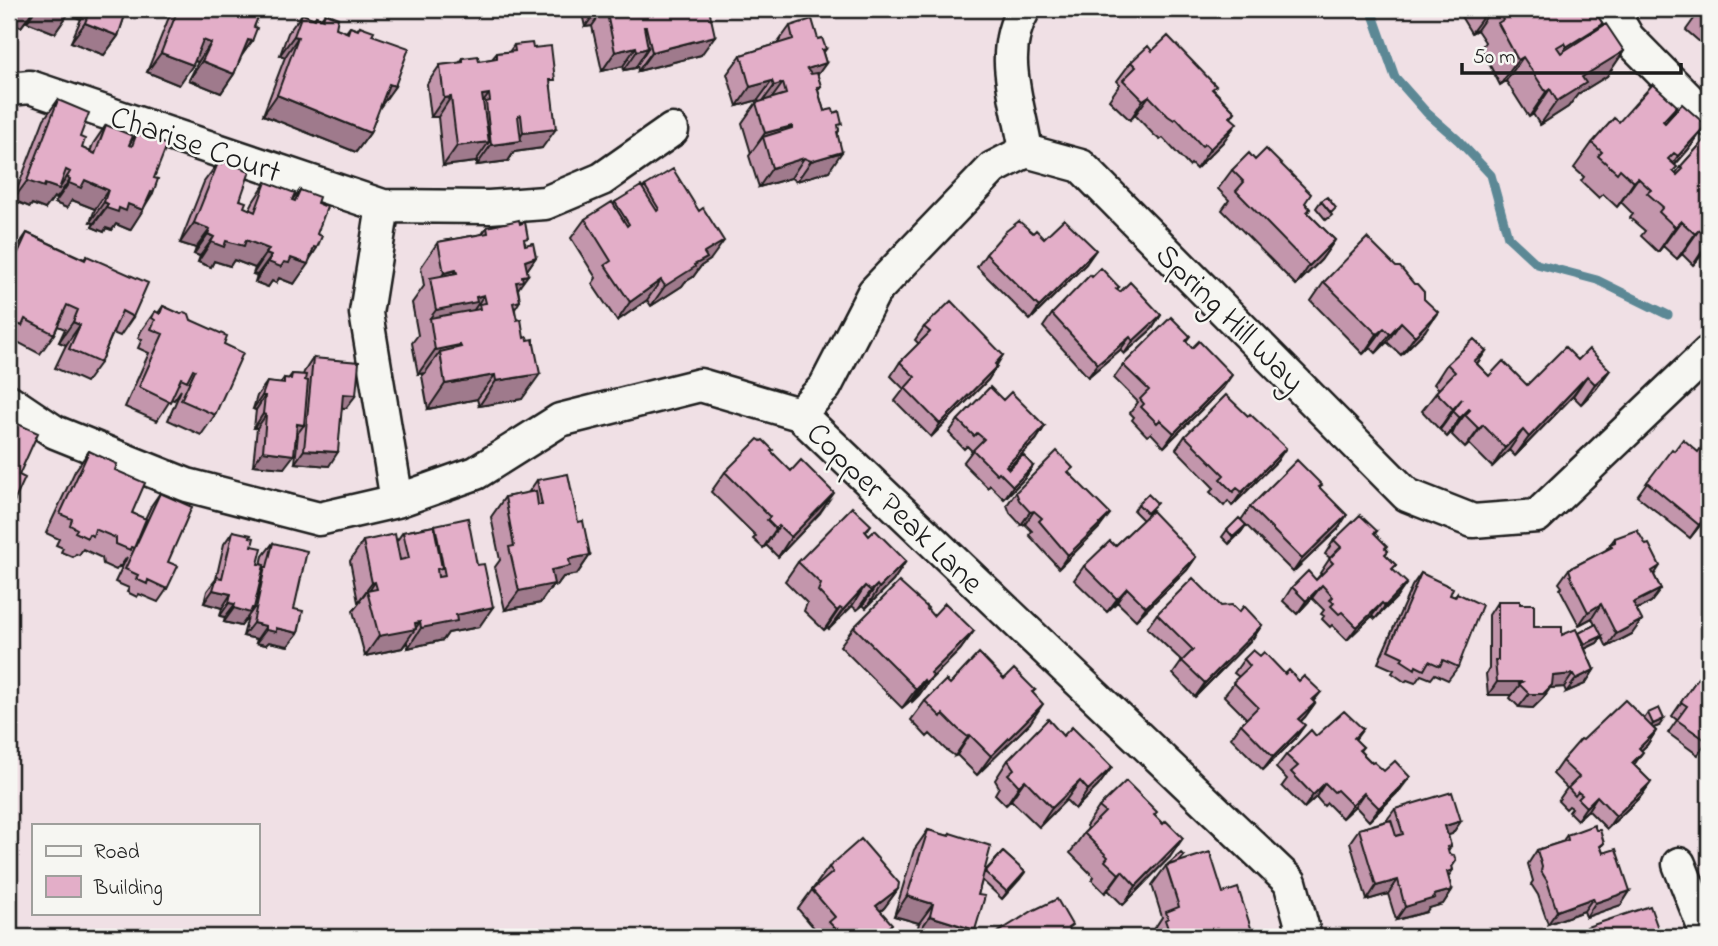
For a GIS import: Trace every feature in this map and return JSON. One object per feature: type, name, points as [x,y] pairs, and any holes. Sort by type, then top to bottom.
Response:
[{"type":"street","points":[[799,414],[825,387],[874,292],[993,168],[1026,152],[1011,79],[1010,48],[1024,9]]},
{"type":"street","points":[[1611,9],[1628,38],[1709,120]]},
{"type":"street","name":"Charise Court","points":[[9,89],[30,87],[383,206],[489,208],[545,203],[603,179],[672,130]]},
{"type":"street","name":"Spring Hill Way","points":[[1026,152],[1081,166],[1407,495],[1474,521],[1537,516],[1706,360]]},
{"type":"street","points":[[383,206],[366,313],[397,501]]},
{"type":"street","name":"Copper Peak Lane","points":[[9,401],[55,432],[187,485],[319,519],[397,501],[476,473],[560,420],[699,385],[799,414],[1290,882],[1305,937]]},
{"type":"street","points":[[1679,864],[1707,937]]},
{"type":"building","points":[[90,9],[127,9],[118,36],[85,23]]},
{"type":"building","points":[[178,9],[261,10],[252,41],[248,40],[234,74],[202,61],[211,43],[203,40],[193,65],[161,53]]},
{"type":"building","points":[[606,9],[709,9],[715,36],[652,52],[644,27],[648,48],[637,51],[636,47],[615,52]]},
{"type":"building","points":[[1496,9],[1562,9],[1563,12],[1568,9],[1593,9],[1603,24],[1566,47],[1564,43],[1557,47],[1561,53],[1606,24],[1624,51],[1582,77],[1586,83],[1557,101],[1550,89],[1546,92],[1523,57],[1518,60],[1498,23],[1503,20]]},
{"type":"building","points":[[1709,9],[1709,19],[1699,10]]},
{"type":"building","points":[[325,13],[338,18],[336,28],[348,33],[350,27],[358,30],[360,26],[374,31],[372,35],[409,48],[395,86],[389,84],[370,133],[277,95],[298,37],[294,36],[302,14],[323,19]]},
{"type":"building","points":[[812,19],[818,39],[822,38],[826,49],[822,50],[826,63],[807,69],[811,74],[817,73],[821,86],[817,87],[824,111],[839,111],[842,124],[838,125],[837,132],[842,152],[811,161],[804,158],[772,168],[763,137],[792,126],[765,133],[756,103],[786,94],[783,83],[774,86],[772,81],[750,87],[741,55],[793,39],[790,26]]},
{"type":"building","points":[[1168,36],[1216,86],[1212,89],[1235,112],[1230,117],[1237,123],[1210,149],[1205,144],[1202,146],[1176,118],[1174,120],[1168,116],[1149,96],[1143,100],[1123,80],[1136,67],[1131,62],[1148,46],[1152,51]]},
{"type":"building","points":[[532,43],[533,48],[551,46],[555,80],[550,80],[556,129],[523,133],[521,115],[518,116],[521,141],[491,145],[486,102],[490,101],[489,94],[482,95],[489,142],[457,146],[451,97],[444,98],[440,65],[463,62],[463,58],[478,56],[479,61],[497,58],[497,53],[515,51],[514,45]]},
{"type":"building","points":[[1653,84],[1677,106],[1663,121],[1665,123],[1682,104],[1706,125],[1678,156],[1674,153],[1668,159],[1677,167],[1673,171],[1677,175],[1683,169],[1680,167],[1709,135],[1709,239],[1699,230],[1695,234],[1681,221],[1675,227],[1659,212],[1663,207],[1647,193],[1651,190],[1638,178],[1634,182],[1620,169],[1617,173],[1598,156],[1602,152],[1592,143],[1614,118],[1619,122]]},
{"type":"building","points":[[58,100],[89,113],[80,137],[85,139],[82,148],[95,154],[106,125],[133,136],[129,145],[132,146],[137,133],[167,145],[154,178],[158,179],[153,193],[151,192],[143,210],[128,204],[126,211],[119,208],[118,212],[106,208],[108,204],[104,202],[108,190],[85,180],[81,188],[69,183],[70,179],[67,177],[70,172],[66,170],[59,189],[27,181]]},
{"type":"building","points":[[1266,149],[1311,194],[1305,203],[1310,209],[1307,212],[1335,240],[1309,266],[1236,191],[1244,182],[1232,170],[1249,153],[1255,160]]},
{"type":"building","points":[[223,161],[250,171],[240,200],[246,202],[244,207],[255,212],[266,182],[295,193],[292,200],[295,201],[300,190],[319,197],[317,203],[327,207],[317,234],[322,236],[317,248],[314,247],[308,264],[291,258],[289,263],[284,262],[281,267],[268,262],[271,256],[266,254],[269,249],[246,240],[244,246],[226,241],[224,247],[211,242],[214,237],[208,234],[210,229],[194,223],[218,163],[222,164]]},
{"type":"building","points":[[673,169],[699,211],[703,208],[724,241],[704,253],[707,258],[694,265],[695,267],[665,286],[661,280],[630,302],[605,265],[611,261],[585,219],[612,202],[627,226],[629,224],[615,202],[641,186],[657,211],[659,209],[645,186]]},
{"type":"building","points":[[1327,197],[1336,208],[1331,213],[1321,201]]},
{"type":"building","points":[[1064,219],[1096,250],[1039,307],[986,254],[1005,232],[1019,221],[1033,233],[1036,230],[1044,238]]},
{"type":"building","points":[[519,220],[520,224],[525,222],[528,238],[524,239],[525,245],[533,243],[536,257],[525,261],[528,275],[522,276],[523,281],[516,282],[520,301],[513,303],[517,320],[521,319],[524,338],[533,339],[540,374],[496,381],[495,375],[445,384],[440,352],[461,347],[460,345],[435,350],[430,318],[480,309],[479,304],[486,303],[484,295],[476,297],[477,302],[436,310],[430,278],[457,273],[456,270],[444,273],[438,242],[488,233],[487,227]]},
{"type":"building","points":[[27,233],[85,260],[87,256],[148,283],[133,317],[122,311],[100,363],[69,349],[80,325],[73,322],[78,310],[67,305],[54,334],[25,319],[22,326],[9,320],[9,266],[13,264]]},
{"type":"building","points":[[1367,238],[1417,284],[1424,292],[1424,299],[1438,312],[1415,336],[1401,322],[1390,334],[1384,328],[1377,334],[1324,282]]},
{"type":"building","points":[[1101,268],[1119,287],[1116,289],[1120,292],[1130,282],[1161,315],[1133,341],[1130,337],[1098,364],[1052,314],[1090,275],[1092,277]]},
{"type":"building","points":[[951,301],[1003,355],[995,364],[997,366],[940,424],[905,388],[915,377],[900,362],[930,332],[924,327]]},
{"type":"building","points":[[163,306],[181,314],[189,314],[191,320],[227,336],[224,344],[243,353],[215,415],[181,400],[195,370],[193,369],[187,381],[181,378],[170,402],[139,387],[163,334],[151,329],[155,311],[160,314]]},
{"type":"building","points":[[1171,317],[1190,336],[1186,341],[1192,348],[1199,341],[1232,375],[1174,433],[1160,420],[1157,423],[1141,407],[1144,404],[1140,399],[1149,390],[1123,365]]},
{"type":"building","points":[[1474,339],[1486,351],[1474,361],[1489,376],[1503,361],[1527,385],[1565,347],[1578,360],[1589,349],[1610,370],[1595,384],[1587,376],[1529,437],[1523,430],[1505,448],[1483,425],[1479,429],[1465,415],[1469,409],[1460,418],[1453,411],[1462,399],[1453,409],[1436,392],[1455,372],[1447,364]]},
{"type":"building","points":[[313,358],[359,362],[356,395],[343,394],[338,452],[304,450]]},
{"type":"building","points":[[292,374],[306,375],[305,380],[308,381],[304,425],[297,424],[294,455],[263,451],[266,415],[263,414],[265,396],[262,396],[267,382],[284,384],[284,378],[291,379]]},
{"type":"building","points":[[990,387],[1003,400],[1011,392],[1045,426],[1006,466],[1009,469],[1023,455],[1033,466],[1013,486],[973,450],[984,439],[977,433],[974,436],[958,420]]},
{"type":"building","points":[[1226,395],[1286,448],[1242,492],[1237,488],[1233,492],[1220,479],[1224,475],[1185,436]]},
{"type":"building","points":[[9,420],[38,433],[19,475],[25,478],[9,513]]},
{"type":"building","points":[[1709,437],[1709,512],[1699,525],[1647,482],[1683,439],[1698,452]]},
{"type":"building","points":[[758,439],[763,440],[791,471],[801,460],[834,493],[791,537],[779,526],[776,529],[767,520],[770,517],[725,472]]},
{"type":"building","points":[[89,451],[117,464],[115,470],[145,483],[132,513],[146,519],[134,548],[131,547],[130,550],[116,544],[116,538],[95,529],[93,536],[89,534],[87,538],[75,532],[77,529],[70,525],[72,519],[60,514]]},
{"type":"building","points":[[1057,451],[1073,468],[1068,472],[1110,514],[1068,555],[1039,521],[1042,518],[1034,511],[1030,512],[1019,500],[1016,492]]},
{"type":"building","points":[[1297,460],[1347,515],[1302,559],[1250,507]]},
{"type":"building","points":[[568,474],[578,522],[583,521],[590,555],[569,559],[570,566],[551,570],[554,584],[519,591],[509,547],[514,546],[505,497],[536,491],[538,505],[542,505],[537,480]]},
{"type":"building","points":[[160,493],[192,507],[168,562],[178,566],[167,589],[148,580],[147,584],[136,579],[138,575],[125,569]]},
{"type":"building","points":[[1148,494],[1157,503],[1147,513],[1138,504]]},
{"type":"building","points":[[852,507],[871,525],[865,531],[869,536],[875,530],[906,561],[879,588],[877,585],[871,591],[865,586],[843,610],[840,608],[837,611],[818,591],[821,584],[798,562]]},
{"type":"building","points":[[1152,511],[1196,557],[1146,607],[1127,588],[1117,599],[1084,566],[1110,541],[1115,546]]},
{"type":"building","points":[[1360,515],[1377,531],[1374,533],[1387,546],[1385,548],[1388,551],[1385,554],[1396,565],[1392,569],[1407,583],[1385,606],[1382,603],[1357,627],[1342,612],[1339,614],[1331,606],[1334,603],[1330,600],[1333,597],[1322,585],[1306,601],[1292,587],[1308,571],[1316,580],[1333,563],[1329,559],[1341,547],[1334,540]]},
{"type":"building","points":[[468,518],[477,565],[484,564],[493,607],[456,615],[457,621],[421,628],[420,622],[415,623],[416,629],[379,636],[367,591],[377,589],[375,582],[372,583],[363,541],[395,534],[400,560],[409,558],[403,532],[434,526],[442,568],[437,569],[438,577],[445,576],[435,525]]},
{"type":"building","points":[[1239,518],[1246,525],[1233,537],[1227,530]]},
{"type":"building","points":[[1637,530],[1646,545],[1649,544],[1660,566],[1652,571],[1661,589],[1633,603],[1642,620],[1616,634],[1601,604],[1588,612],[1569,569],[1612,547],[1610,544],[1615,542],[1615,538]]},
{"type":"building","points":[[233,531],[251,535],[250,537],[254,538],[252,546],[262,548],[258,564],[264,565],[254,608],[250,613],[234,608],[235,604],[229,603],[231,594],[213,590],[217,577],[222,578]]},
{"type":"building","points":[[273,543],[307,551],[294,609],[303,611],[298,633],[276,628],[276,632],[266,630],[266,626],[253,623]]},
{"type":"building","points":[[1421,573],[1453,588],[1450,595],[1455,597],[1457,593],[1482,605],[1458,667],[1443,660],[1440,666],[1429,661],[1424,670],[1416,666],[1415,669],[1401,660],[1403,657],[1388,650]]},
{"type":"building","points":[[1193,578],[1221,606],[1232,605],[1239,612],[1244,606],[1262,625],[1205,683],[1182,661],[1193,650],[1157,614]]},
{"type":"building","points":[[899,582],[928,608],[933,616],[945,603],[974,631],[931,673],[933,676],[926,683],[924,680],[916,689],[854,627]]},
{"type":"building","points":[[1498,601],[1534,604],[1534,627],[1562,627],[1562,635],[1576,629],[1594,670],[1576,679],[1573,674],[1553,676],[1552,685],[1543,694],[1529,694],[1519,684],[1522,682],[1497,682],[1495,660],[1498,660]]},
{"type":"building","points":[[1596,624],[1602,636],[1585,644],[1579,633]]},
{"type":"building","points":[[1253,650],[1260,656],[1264,652],[1285,674],[1289,670],[1299,681],[1304,676],[1321,692],[1312,700],[1315,703],[1298,719],[1305,725],[1273,757],[1241,724],[1258,707],[1233,682],[1250,666],[1244,659]]},
{"type":"building","points":[[979,653],[1004,679],[1014,669],[1035,690],[1032,692],[1043,704],[991,756],[970,735],[968,737],[943,714],[941,717],[925,701],[946,680],[950,684]]},
{"type":"building","points":[[1709,675],[1707,741],[1677,720],[1687,706],[1681,702],[1698,678],[1704,682]]},
{"type":"building","points":[[1625,700],[1656,731],[1639,748],[1643,752],[1632,763],[1651,782],[1616,816],[1597,796],[1586,807],[1578,799],[1582,795],[1578,792],[1575,796],[1568,788],[1579,777],[1562,761],[1581,739]]},
{"type":"building","points":[[1659,708],[1664,719],[1653,724],[1648,713]]},
{"type":"building","points":[[1344,711],[1363,729],[1354,738],[1363,747],[1359,750],[1372,763],[1384,771],[1395,761],[1410,777],[1379,808],[1364,793],[1352,805],[1337,790],[1334,792],[1325,783],[1313,795],[1291,772],[1298,766],[1286,755],[1311,730],[1316,736]]},
{"type":"building","points":[[1048,719],[1063,736],[1072,727],[1112,767],[1088,790],[1080,781],[1052,808],[1025,780],[1019,786],[1008,774],[1014,769],[1008,760]]},
{"type":"building","points":[[1126,781],[1157,812],[1154,815],[1163,824],[1166,821],[1183,838],[1136,886],[1122,871],[1119,874],[1105,861],[1108,857],[1084,833],[1105,812],[1099,807]]},
{"type":"building","points":[[1452,792],[1461,821],[1445,826],[1451,846],[1447,847],[1449,854],[1454,855],[1456,861],[1452,866],[1453,870],[1447,872],[1452,890],[1405,907],[1398,880],[1376,886],[1359,829],[1391,820],[1396,836],[1403,834],[1395,809]]},
{"type":"building","points":[[1594,825],[1596,830],[1600,830],[1604,843],[1600,846],[1603,853],[1616,849],[1630,891],[1595,903],[1593,898],[1557,911],[1541,871],[1537,850],[1568,840],[1567,835]]},
{"type":"building","points":[[928,830],[949,836],[950,833],[991,846],[978,895],[985,896],[975,930],[930,916],[933,904],[907,896]]},
{"type":"building","points":[[861,839],[899,883],[898,889],[876,906],[892,924],[876,937],[843,937],[829,922],[835,917],[812,890],[833,872],[829,867]]},
{"type":"building","points":[[1003,852],[1025,872],[1007,892],[985,872]]},
{"type":"building","points":[[1210,852],[1223,893],[1238,888],[1253,934],[1244,937],[1171,937],[1165,920],[1168,918],[1166,912],[1179,907],[1166,866]]},
{"type":"building","points":[[1181,853],[1184,856],[1178,862],[1167,865]]},
{"type":"building","points":[[1057,899],[1072,925],[1068,928],[1074,937],[990,937],[1034,910]]},
{"type":"building","points":[[1650,906],[1661,937],[1590,937],[1587,927]]},
{"type":"building","points":[[1462,930],[1463,937],[1413,937],[1412,931]]},
{"type":"waterway","points":[[1371,9],[1395,77],[1427,113],[1458,140],[1491,175],[1508,237],[1537,264],[1597,280],[1668,315]]}]
